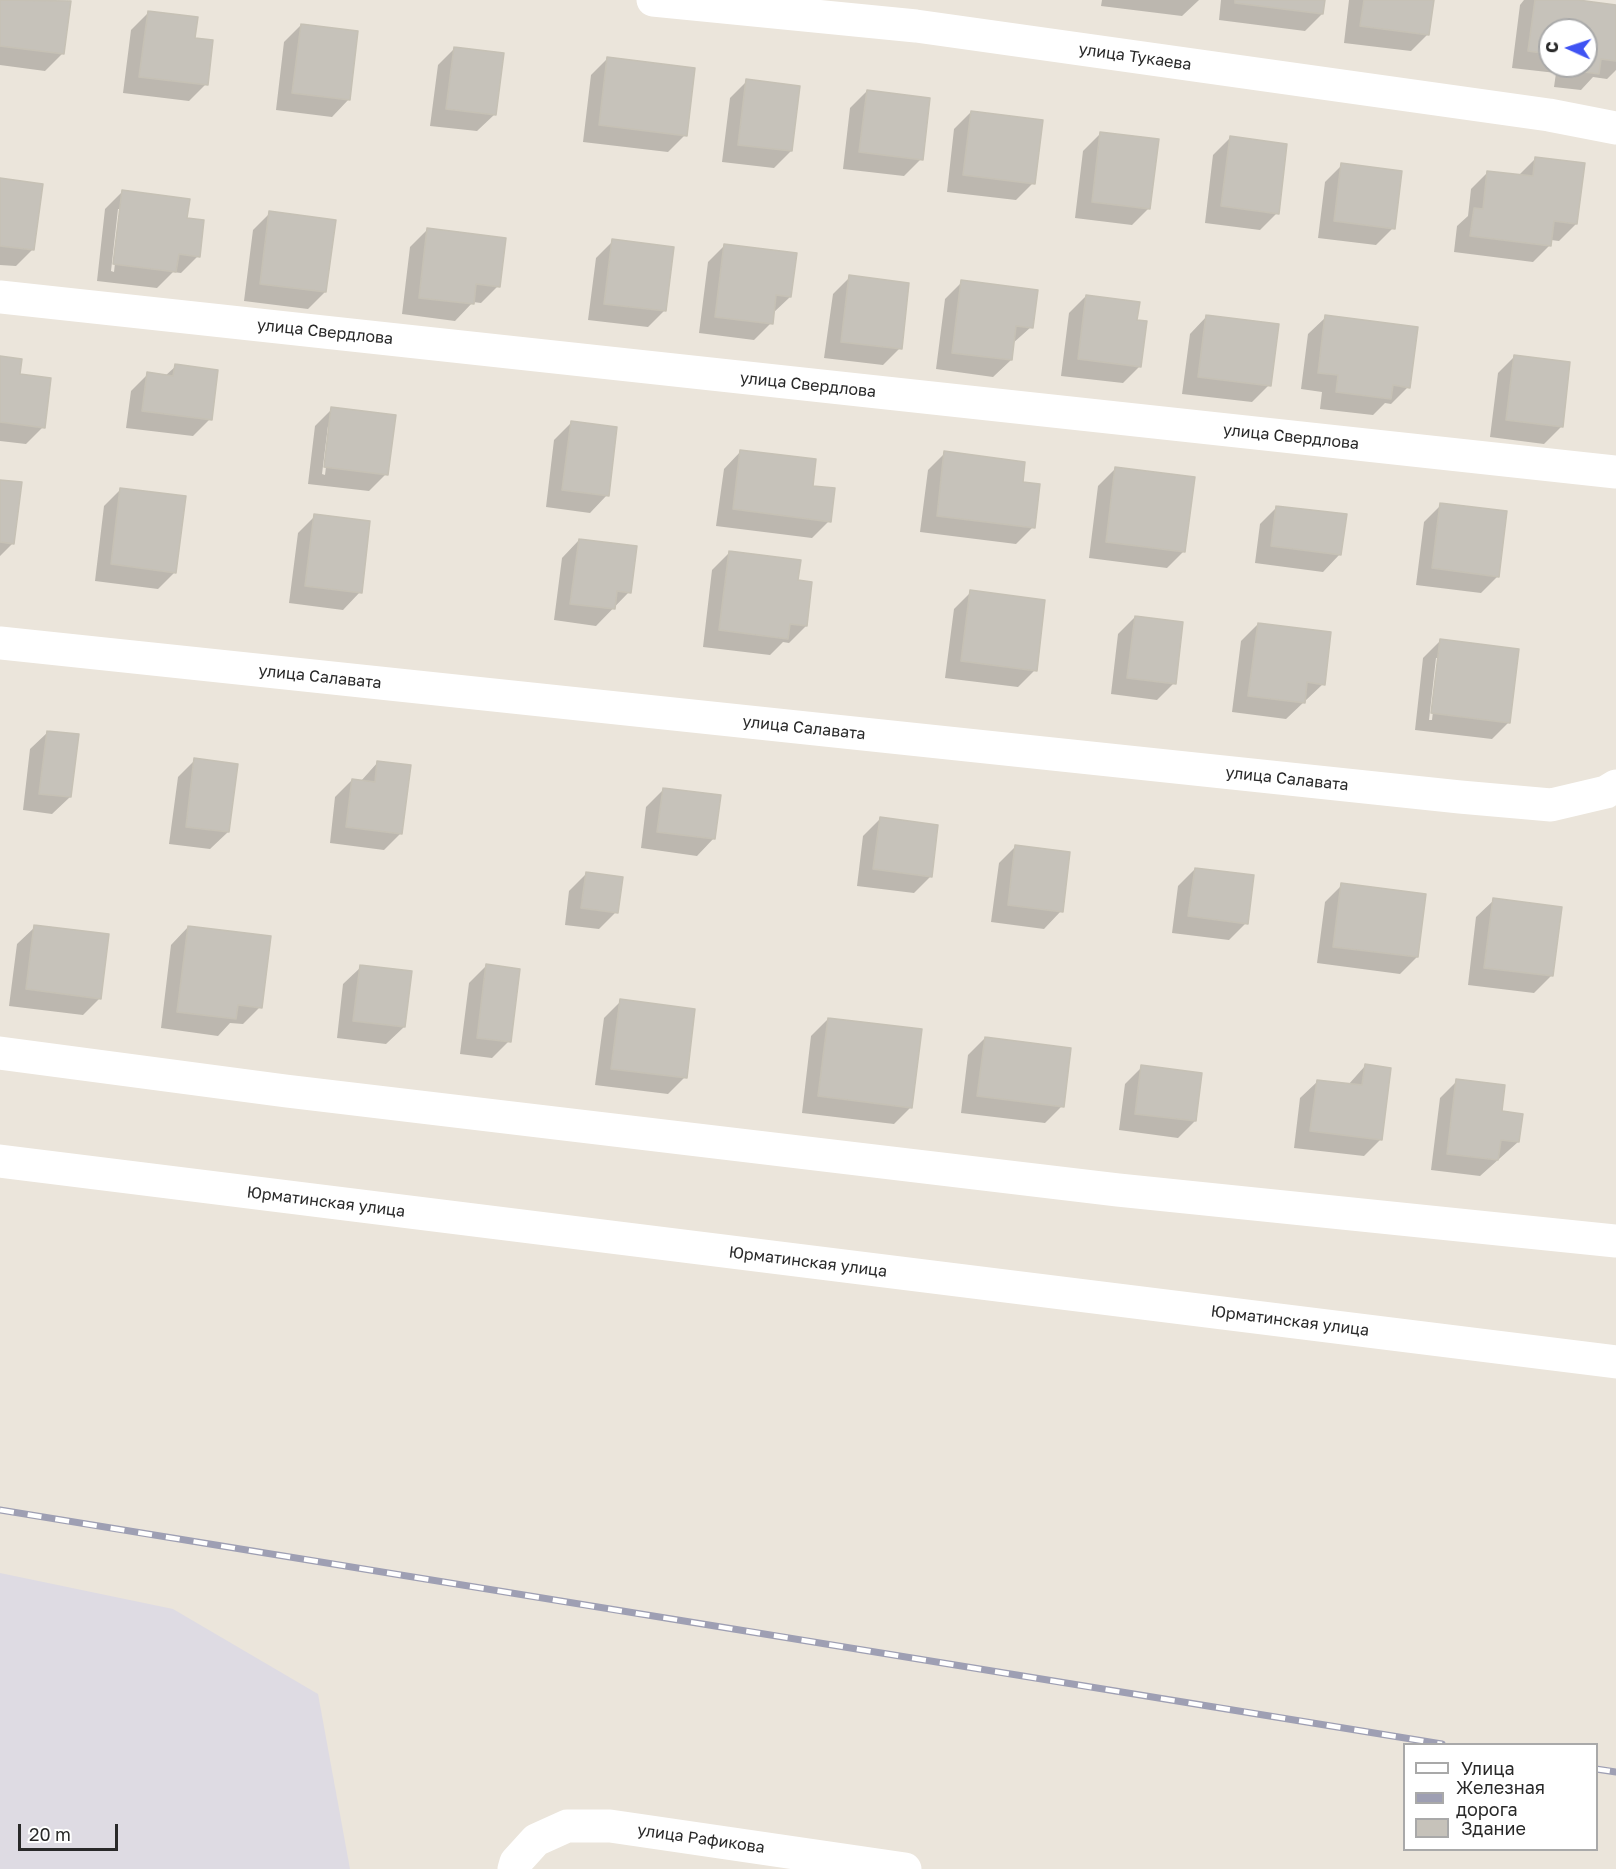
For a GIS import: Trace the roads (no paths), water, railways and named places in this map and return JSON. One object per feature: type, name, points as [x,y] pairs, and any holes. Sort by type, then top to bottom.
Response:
[{"type":"street","name":"улица Тукаева","points":[[653,0],[916,26],[1549,115],[1616,128]]},
{"type":"street","name":"улица Свердлова","points":[[0,297],[1616,472]]},
{"type":"street","name":"улица Салавата","points":[[0,643],[1460,797],[1551,805],[1611,789]]},
{"type":"street","points":[[0,1053],[298,1092],[1118,1190],[1616,1241]]},
{"type":"street","name":"Юрматинская улица","points":[[0,1161],[1616,1362]]},
{"type":"street","name":"улица Рафикова","points":[[514,1869],[516,1862],[536,1840],[567,1826],[610,1826],[905,1869]]},
{"type":"railway","points":[[0,1510],[1436,1743]]},
{"type":"railway","points":[[1598,1769],[1616,1772]]}]
